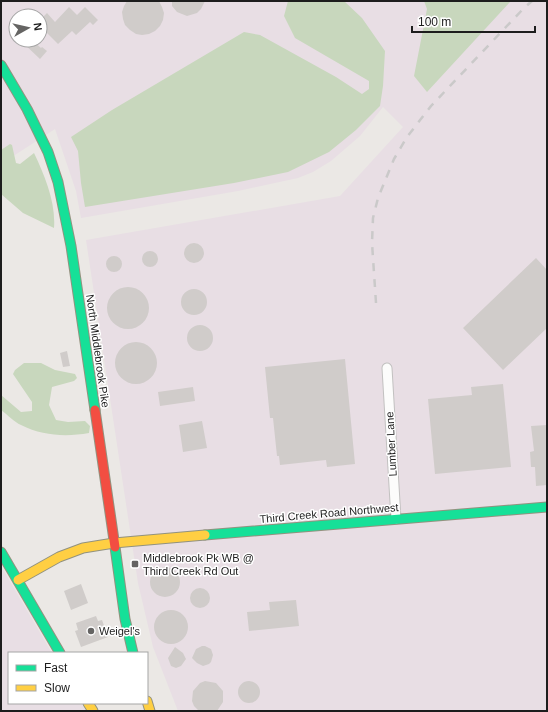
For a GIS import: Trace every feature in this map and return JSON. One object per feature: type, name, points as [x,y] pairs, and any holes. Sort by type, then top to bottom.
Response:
[{"type":"main road","name":"North Middlebrook Pike","points":[[1,65],[27,109],[48,152],[58,182],[71,246],[125,619],[133,652]]},
{"type":"main road","name":"Third Creek Road Northwest","points":[[18,580],[42,565],[73,551],[114,543],[547,507]]},
{"type":"main road","points":[[1,552],[59,652]]},
{"type":"street","name":"Lumber Lane","points":[[387,368],[396,519]]},
{"type":"shaded area","points":[[1,1],[547,1],[547,711],[178,711],[153,647],[138,583],[86,240],[340,196],[403,127],[383,107],[360,136],[331,161],[313,172],[298,178],[238,191],[81,218],[76,191],[55,129],[1,164]]},
{"type":"shaded area","points":[[1,566],[51,652],[8,652],[8,704],[82,704],[86,711],[1,711]]},
{"type":"green space","points":[[288,1],[344,1],[362,18],[385,51],[380,106],[356,130],[329,152],[288,172],[234,183],[85,207],[78,151],[71,137],[112,110],[244,32],[260,35],[336,77],[362,94],[369,89],[369,81],[295,38],[284,16]]},
{"type":"green space","points":[[424,1],[511,1],[427,92],[414,76],[427,9]]},
{"type":"green space","points":[[10,144],[12,145],[16,163],[20,164],[34,153],[49,190],[53,209],[54,228],[23,213],[1,194],[1,150]]},
{"type":"green space","points":[[24,363],[41,363],[55,370],[75,374],[77,378],[74,381],[52,387],[49,405],[56,420],[68,422],[85,421],[90,426],[89,433],[55,435],[29,429],[18,424],[1,410],[1,395],[21,412],[32,411],[32,402],[13,374],[15,370]]},
{"type":"building","points":[[127,1],[159,1],[164,13],[160,26],[149,34],[142,35],[136,34],[130,30],[125,25],[122,12]]},
{"type":"building","points":[[172,1],[205,1],[197,13],[187,16],[177,12],[172,6]]},
{"type":"building","points":[[69,7],[77,15],[85,7],[98,20],[93,25],[90,22],[76,35],[72,31],[58,44],[48,34],[48,14],[55,22]]},
{"type":"building","points":[[28,48],[43,48],[47,51],[40,59]]},
{"type":"building","points":[[194,243],[201,246],[204,253],[201,260],[194,263],[187,260],[184,253],[187,246]]},
{"type":"building","points":[[147,251],[153,251],[158,256],[156,265],[153,267],[147,267],[142,262],[142,256]]},
{"type":"building","points":[[111,256],[117,256],[122,261],[120,270],[117,272],[111,272],[106,267],[106,261]]},
{"type":"building","points":[[536,258],[547,270],[547,328],[503,370],[463,328]]},
{"type":"building","points":[[128,287],[143,293],[149,308],[143,323],[128,329],[113,323],[107,308],[113,293]]},
{"type":"building","points":[[194,289],[203,293],[207,302],[203,311],[194,315],[185,311],[181,302],[185,293]]},
{"type":"building","points":[[200,325],[209,329],[213,338],[209,347],[200,351],[191,347],[187,338],[191,329]]},
{"type":"building","points":[[136,342],[151,348],[157,363],[151,378],[136,384],[121,378],[115,363],[121,348]]},
{"type":"building","points":[[67,351],[70,366],[63,367],[60,353]]},
{"type":"building","points":[[345,359],[355,464],[327,467],[326,460],[280,465],[279,456],[277,456],[273,418],[270,418],[265,367]]},
{"type":"building","points":[[503,384],[511,467],[435,474],[428,399],[472,395],[471,387]]},
{"type":"building","points":[[193,387],[195,401],[160,406],[158,392]]},
{"type":"building","points":[[202,421],[207,448],[183,452],[179,425]]},
{"type":"building","points":[[547,425],[547,485],[536,486],[535,467],[531,467],[530,452],[534,451],[531,426]]},
{"type":"building","points":[[165,567],[176,571],[180,582],[176,593],[165,597],[154,593],[150,582],[154,571]]},
{"type":"building","points":[[81,584],[88,603],[71,610],[64,591]]},
{"type":"building","points":[[200,588],[207,591],[210,598],[207,605],[200,608],[193,605],[190,598],[193,591]]},
{"type":"building","points":[[296,600],[299,626],[249,631],[247,612],[270,610],[269,602]]},
{"type":"building","points":[[174,610],[183,615],[187,620],[187,634],[183,639],[178,643],[168,644],[164,643],[155,634],[154,624],[155,620],[164,611]]},
{"type":"building","points":[[96,616],[98,621],[102,620],[108,637],[81,647],[75,631],[78,630],[76,623]]},
{"type":"building","points":[[202,646],[211,649],[213,655],[211,662],[203,666],[192,658],[196,649]]},
{"type":"building","points":[[175,647],[183,653],[186,659],[181,666],[176,668],[171,666],[168,658]]},
{"type":"building","points":[[205,681],[216,683],[223,691],[223,702],[217,711],[199,711],[194,706],[192,701],[193,691],[200,683]]},
{"type":"building","points":[[245,681],[253,681],[260,688],[260,696],[253,703],[245,703],[238,696],[238,688]]},
{"type":"railway","points":[[376,303],[372,243],[373,218],[378,198],[394,159],[407,137],[431,106],[532,1]]},
{"type":"traffic: fast","points":[[1,65],[27,109],[48,152],[58,182],[71,246],[95,410]]},
{"type":"traffic: fast","points":[[205,535],[547,507]]},
{"type":"traffic: fast","points":[[115,547],[125,619],[133,652]]},
{"type":"traffic: fast","points":[[1,552],[59,652]]},
{"type":"traffic: slow","points":[[18,580],[59,557],[83,548],[114,543],[205,535]]},
{"type":"traffic: slow","points":[[89,704],[93,711]]},
{"type":"traffic: slow","points":[[148,704],[150,711]]},
{"type":"traffic: jam","points":[[95,410],[115,547]]},
{"type":"place","name":"Middlebrook Pk WB @ Third Creek Rd Out","points":[[135,564]]},
{"type":"place","name":"Weigel's","points":[[91,631]]}]
